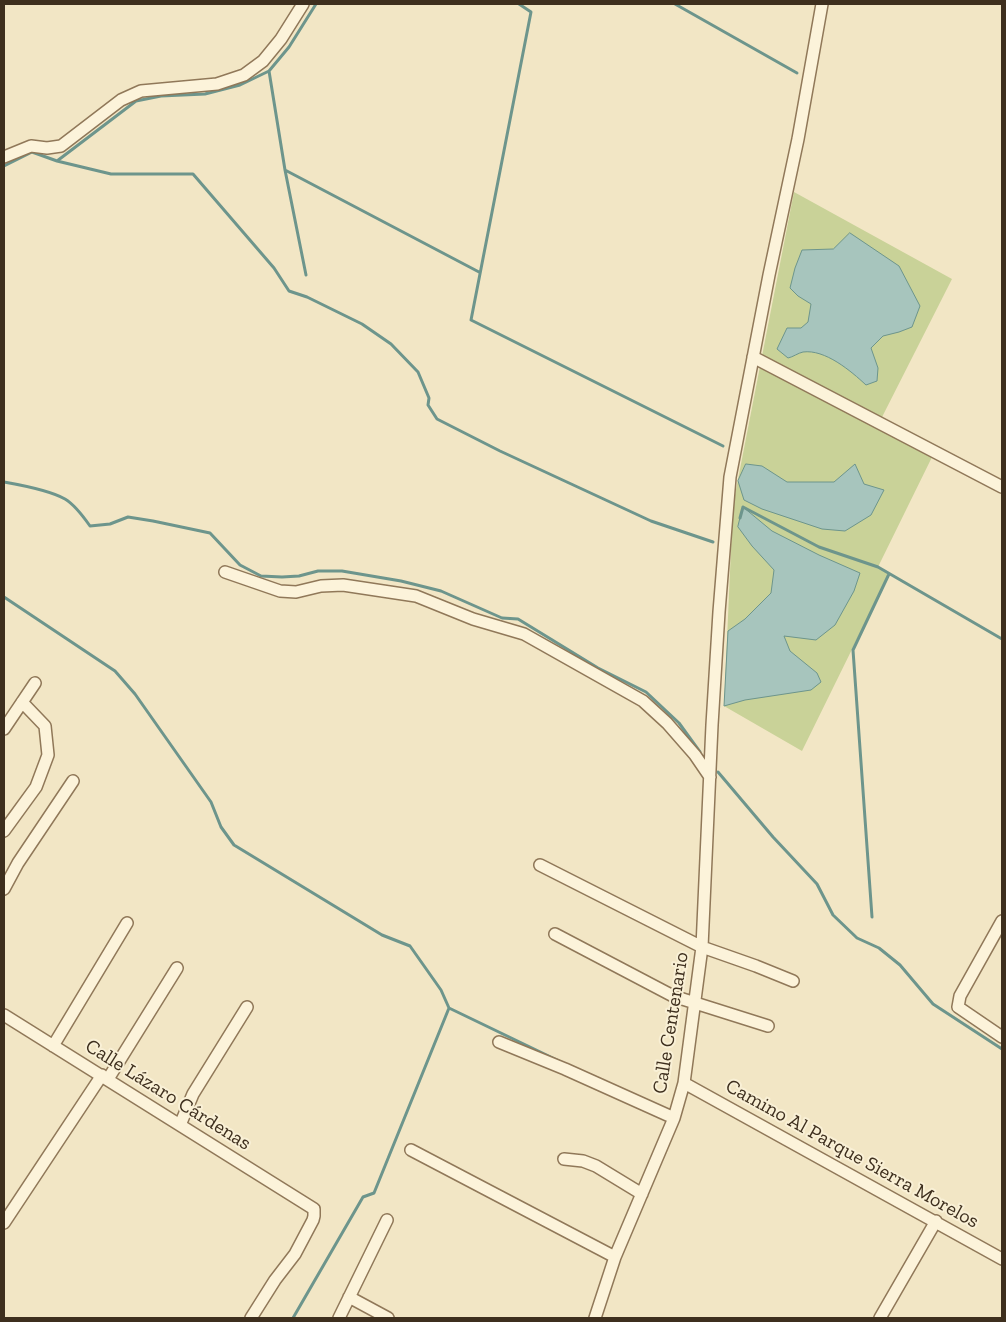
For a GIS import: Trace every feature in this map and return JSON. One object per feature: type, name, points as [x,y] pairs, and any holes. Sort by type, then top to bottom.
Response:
[{"type":"street","points":[[4,157],[31,146],[47,148],[61,146],[121,100],[141,91],[217,84],[244,75],[263,61],[281,39],[303,4]]},
{"type":"street","name":"Calle Centenario","points":[[595,1318],[615,1257],[674,1118],[684,1083],[702,947],[714,706],[730,478],[769,275],[798,139],[822,4]]},
{"type":"street","points":[[753,357],[1002,487]]},
{"type":"street","points":[[225,572],[280,591],[296,592],[321,586],[343,586],[416,596],[473,619],[524,634],[643,701],[667,723],[695,755],[710,777]]},
{"type":"street","points":[[4,729],[35,683]]},
{"type":"street","points":[[4,831],[36,787],[48,755],[45,726],[22,702]]},
{"type":"street","points":[[4,889],[18,863],[73,781]]},
{"type":"street","points":[[540,865],[702,947],[794,982]]},
{"type":"street","points":[[1002,921],[960,996],[958,1007],[1002,1037]]},
{"type":"street","points":[[53,1046],[127,923]]},
{"type":"street","points":[[555,934],[673,996],[768,1026]]},
{"type":"street","points":[[4,1223],[105,1077],[177,968]]},
{"type":"street","points":[[180,1125],[193,1094],[248,1007]]},
{"type":"street","name":"Calle Lázaro Cárdenas","points":[[4,1015],[314,1209],[314,1216],[298,1248],[251,1318]]},
{"type":"street","points":[[499,1042],[565,1069],[674,1118]]},
{"type":"street","name":"Camino Al Parque Sierra Morelos","points":[[684,1083],[1002,1259]]},
{"type":"street","points":[[411,1150],[615,1257]]},
{"type":"street","points":[[564,1159],[583,1161],[596,1166],[642,1194]]},
{"type":"street","points":[[339,1318],[387,1220]]},
{"type":"street","points":[[880,1318],[936,1221]]},
{"type":"street","points":[[349,1297],[388,1318]]},
{"type":"green space","points":[[794,192],[952,279],[878,425],[934,453],[878,567],[889,574],[802,751],[724,706],[733,505]]},
{"type":"water","points":[[850,233],[899,266],[920,306],[912,327],[883,336],[871,348],[878,368],[877,381],[866,385],[829,357],[811,352],[803,352],[788,358],[777,349],[787,328],[801,328],[808,322],[811,304],[798,296],[790,288],[802,250],[833,249]]},
{"type":"water","points":[[746,464],[762,466],[787,482],[834,482],[855,464],[864,484],[884,490],[871,515],[845,531],[822,529],[762,509],[744,500],[738,481]]},
{"type":"water","points":[[743,507],[772,531],[860,573],[854,591],[835,625],[816,640],[784,636],[790,651],[817,673],[821,682],[811,690],[745,700],[724,706],[728,631],[745,619],[771,593],[774,570],[738,527]]},
{"type":"waterway","points":[[57,161],[136,101],[161,96],[205,94],[240,85],[269,71],[289,47],[316,4]]},
{"type":"waterway","points":[[519,4],[531,12],[471,320],[723,446]]},
{"type":"waterway","points":[[675,4],[797,73]]},
{"type":"waterway","points":[[269,71],[285,170],[306,275]]},
{"type":"waterway","points":[[4,166],[32,152],[57,161],[111,174],[193,174],[274,268],[289,291],[307,297],[362,324],[391,344],[418,372],[429,398],[428,405],[437,419],[500,451],[651,521],[713,542]]},
{"type":"waterway","points":[[285,170],[479,272]]},
{"type":"waterway","points":[[4,482],[44,491],[69,501],[90,526],[110,524],[128,517],[210,533],[240,565],[261,576],[299,576],[318,571],[342,571],[401,581],[441,591],[502,618],[518,619],[598,668],[646,692],[679,723],[700,752]]},
{"type":"waterway","points":[[740,518],[743,507],[819,547],[878,567],[1002,639]]},
{"type":"waterway","points":[[872,917],[853,650],[889,574]]},
{"type":"waterway","points":[[4,597],[115,671],[135,694],[211,802],[221,827],[234,845],[382,935],[410,946],[441,990],[449,1008],[559,1061]]},
{"type":"waterway","points":[[718,772],[773,837],[817,884],[833,915],[857,938],[879,948],[900,965],[933,1004],[1002,1049]]},
{"type":"waterway","points":[[293,1318],[363,1197],[374,1193],[449,1008]]}]
